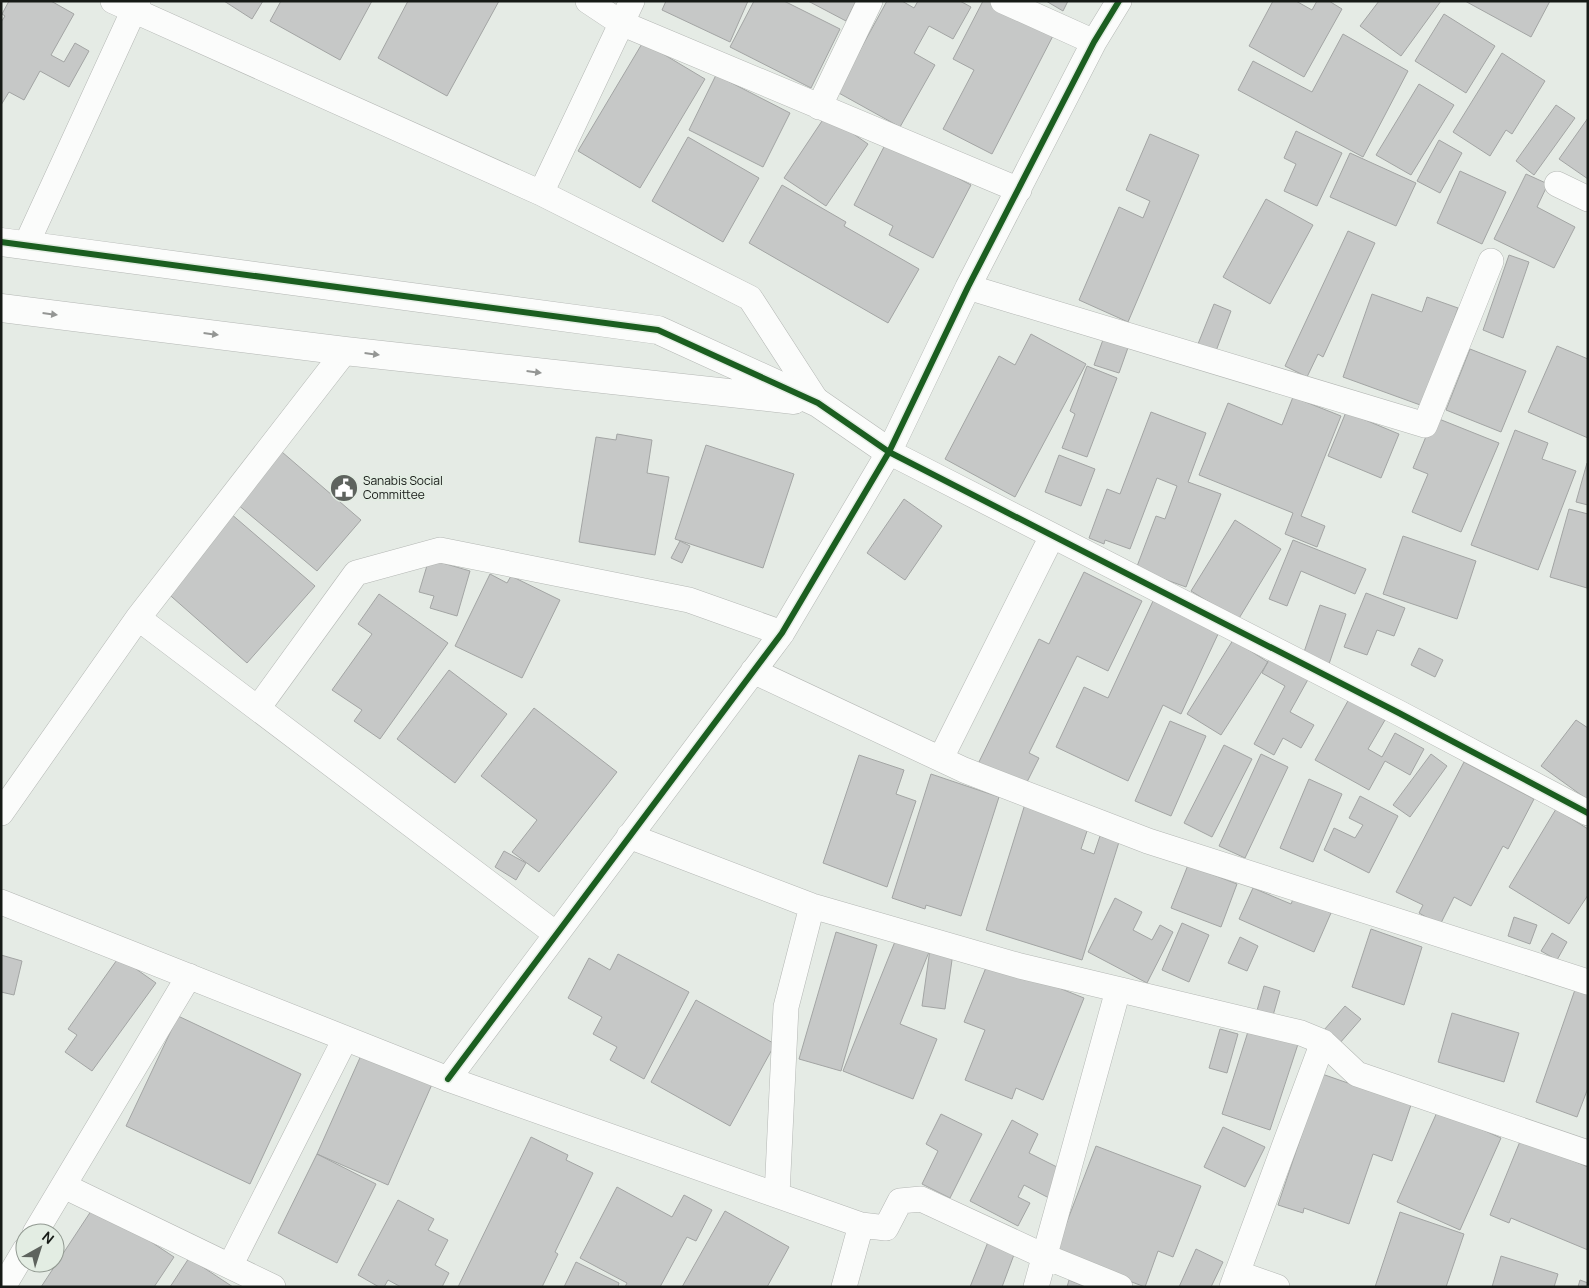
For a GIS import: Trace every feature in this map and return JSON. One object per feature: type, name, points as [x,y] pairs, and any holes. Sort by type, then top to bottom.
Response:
[{"type":"street","points":[[588,1],[621,23],[1019,190]]},
{"type":"street","points":[[541,193],[632,1]]},
{"type":"street","points":[[819,107],[870,1]]},
{"type":"street","points":[[1003,1],[1094,42]]},
{"type":"street","points":[[448,1079],[782,633],[889,452],[968,287],[1094,42],[1119,1]]},
{"type":"street","points":[[818,403],[750,298],[541,193],[128,4],[14,243],[658,330],[818,403],[889,452],[1391,709],[1588,813]]},
{"type":"street","points":[[1557,184],[1588,199]]},
{"type":"street","points":[[968,287],[1425,425],[1491,261]]},
{"type":"street","points":[[1,308],[346,351],[818,403]]},
{"type":"street","points":[[1,813],[138,618],[346,351]]},
{"type":"street","points":[[942,758],[1052,536]]},
{"type":"street","points":[[258,708],[356,573],[440,550],[689,600],[782,633]]},
{"type":"street","points":[[138,618],[556,934]]},
{"type":"street","points":[[753,671],[942,758],[964,770],[1148,842],[1588,982]]},
{"type":"street","points":[[630,836],[812,906],[1020,966],[1301,1032],[1323,1042],[1357,1074],[1588,1153]]},
{"type":"street","points":[[1,902],[448,1079],[860,1225],[886,1228],[900,1201],[921,1199],[1044,1256],[1120,1287]]},
{"type":"street","points":[[778,1195],[786,1008],[812,906]]},
{"type":"street","points":[[41,1223],[189,976]]},
{"type":"street","points":[[1036,1287],[1118,990]]},
{"type":"street","points":[[230,1266],[346,1039]]},
{"type":"street","points":[[1277,1287],[1235,1280],[1323,1042]]},
{"type":"street","points":[[64,1186],[273,1287]]},
{"type":"street","points":[[845,1286],[860,1225]]},
{"type":"street","points":[[3,1287],[15,1267]]},
{"type":"building","points":[[9,1],[51,1],[74,14],[51,55],[64,62],[75,43],[89,51],[69,87],[40,71],[24,100],[9,92],[1,105],[1,22],[5,16],[2,14]]},
{"type":"building","points":[[224,1],[263,1],[252,19]]},
{"type":"building","points":[[281,1],[372,1],[340,60],[270,21]]},
{"type":"building","points":[[408,1],[499,1],[447,96],[378,58]]},
{"type":"building","points":[[666,1],[748,1],[730,42],[662,10]]},
{"type":"building","points":[[754,1],[784,1],[840,29],[811,88],[730,47]]},
{"type":"building","points":[[808,1],[856,1],[846,21]]},
{"type":"building","points":[[887,1],[902,1],[914,8],[918,1],[960,1],[971,7],[953,39],[929,26],[914,53],[935,65],[900,127],[837,92]]},
{"type":"building","points":[[983,1],[1000,1],[1056,30],[992,154],[943,129],[974,70],[953,59]]},
{"type":"building","points":[[1046,1],[1068,1],[1063,11]]},
{"type":"building","points":[[1273,1],[1296,1],[1312,10],[1317,1],[1329,1],[1342,9],[1304,77],[1249,46]]},
{"type":"building","points":[[1379,1],[1441,1],[1401,56],[1360,26]]},
{"type":"building","points":[[1465,1],[1550,1],[1531,37]]},
{"type":"building","points":[[1444,14],[1495,46],[1466,93],[1415,61]]},
{"type":"building","points":[[1343,34],[1408,71],[1363,157],[1238,90],[1253,61],[1312,92]]},
{"type":"building","points":[[643,42],[705,79],[640,188],[578,151]]},
{"type":"building","points":[[1502,53],[1545,81],[1512,134],[1506,130],[1490,156],[1453,132]]},
{"type":"building","points":[[716,75],[790,113],[763,167],[689,130]]},
{"type":"building","points":[[1419,84],[1454,105],[1411,175],[1376,155]]},
{"type":"building","points":[[1556,105],[1575,118],[1534,175],[1516,161]]},
{"type":"building","points":[[826,115],[868,144],[826,206],[784,178]]},
{"type":"building","points":[[1588,118],[1588,179],[1559,159]]},
{"type":"building","points":[[1296,131],[1342,153],[1317,206],[1284,191],[1296,164],[1284,158]]},
{"type":"building","points":[[1150,134],[1199,155],[1128,322],[1079,300],[1119,207],[1143,218],[1150,201],[1126,190]]},
{"type":"building","points":[[688,137],[759,178],[723,242],[652,201]]},
{"type":"building","points":[[1439,140],[1462,153],[1440,193],[1417,181]]},
{"type":"building","points":[[887,141],[971,185],[933,258],[889,235],[893,226],[854,205]]},
{"type":"building","points":[[1350,153],[1416,183],[1396,226],[1330,197]]},
{"type":"building","points":[[1460,171],[1506,192],[1482,244],[1437,223]]},
{"type":"building","points":[[1526,174],[1548,184],[1537,207],[1575,227],[1554,268],[1494,239]]},
{"type":"building","points":[[782,185],[846,222],[844,226],[919,269],[888,323],[749,243]]},
{"type":"building","points":[[1266,199],[1313,225],[1270,304],[1223,277]]},
{"type":"building","points":[[1348,231],[1375,243],[1323,357],[1318,354],[1307,377],[1285,366]]},
{"type":"building","points":[[1509,255],[1529,262],[1503,338],[1483,330]]},
{"type":"building","points":[[1372,294],[1422,312],[1427,297],[1458,308],[1423,406],[1343,377]]},
{"type":"building","points":[[1214,304],[1231,311],[1216,351],[1198,344]]},
{"type":"building","points":[[1031,334],[1086,364],[1015,497],[945,459],[999,356],[1015,365]]},
{"type":"building","points":[[1105,334],[1130,342],[1119,373],[1094,365]]},
{"type":"building","points":[[1557,346],[1588,359],[1588,438],[1528,412]]},
{"type":"building","points":[[1470,349],[1526,371],[1501,432],[1446,410]]},
{"type":"building","points":[[1087,366],[1117,378],[1087,457],[1062,448],[1075,414],[1070,411]]},
{"type":"building","points":[[1293,397],[1341,416],[1301,516],[1325,526],[1317,547],[1285,534],[1293,513],[1199,475],[1228,403],[1282,425]]},
{"type":"building","points":[[1151,412],[1206,433],[1188,482],[1221,494],[1186,587],[1136,569],[1156,516],[1165,519],[1177,486],[1157,478],[1130,549],[1105,540],[1104,544],[1089,538],[1107,489],[1120,494]]},
{"type":"building","points":[[1346,412],[1399,434],[1381,478],[1328,456]]},
{"type":"building","points":[[1434,417],[1499,443],[1461,532],[1412,512],[1428,474],[1413,468]]},
{"type":"building","points":[[1515,430],[1548,443],[1542,459],[1576,471],[1538,570],[1471,545]]},
{"type":"building","points":[[617,434],[652,440],[647,473],[669,477],[655,555],[579,542],[596,437],[616,440]]},
{"type":"building","points":[[706,445],[794,474],[763,568],[675,539]]},
{"type":"building","points":[[282,452],[361,520],[317,571],[237,504]]},
{"type":"building","points":[[1059,455],[1095,469],[1081,506],[1045,492]]},
{"type":"building","points":[[1588,463],[1588,505],[1576,502]]},
{"type":"building","points":[[904,499],[942,526],[905,580],[867,553]]},
{"type":"building","points":[[1569,509],[1588,514],[1587,588],[1550,577]]},
{"type":"building","points":[[230,513],[315,586],[247,663],[164,590]]},
{"type":"building","points":[[1235,520],[1281,549],[1238,620],[1191,591]]},
{"type":"building","points":[[1403,536],[1476,561],[1457,619],[1383,594]]},
{"type":"building","points":[[1293,540],[1366,569],[1355,594],[1301,571],[1287,606],[1269,599]]},
{"type":"building","points":[[680,541],[690,546],[682,563],[671,558]]},
{"type":"building","points":[[429,559],[470,571],[457,616],[430,608],[434,596],[419,592]]},
{"type":"building","points":[[1084,572],[1142,601],[1108,671],[1077,656],[1029,753],[1039,758],[1024,788],[977,766],[1039,639],[1049,644]]},
{"type":"building","points":[[490,574],[507,583],[511,576],[560,600],[522,678],[455,646]]},
{"type":"building","points":[[1366,593],[1405,608],[1394,636],[1377,630],[1367,655],[1344,647]]},
{"type":"building","points":[[379,594],[448,643],[380,739],[354,721],[362,710],[332,690],[372,634],[358,624]]},
{"type":"building","points":[[1153,601],[1219,632],[1181,714],[1163,705],[1128,781],[1056,747],[1084,687],[1108,698]]},
{"type":"building","points":[[1320,605],[1346,614],[1329,664],[1303,655]]},
{"type":"building","points":[[1233,640],[1268,662],[1221,735],[1187,714]]},
{"type":"building","points":[[1419,648],[1443,660],[1435,677],[1411,665]]},
{"type":"building","points":[[1272,653],[1311,674],[1290,712],[1314,725],[1301,748],[1283,738],[1274,755],[1254,744],[1285,686],[1262,673]]},
{"type":"building","points":[[449,670],[507,714],[455,783],[397,739]]},
{"type":"building","points":[[1349,699],[1385,720],[1368,749],[1382,757],[1395,733],[1424,749],[1410,775],[1385,761],[1369,790],[1315,760]]},
{"type":"building","points":[[534,708],[617,772],[539,872],[512,852],[537,820],[481,776]]},
{"type":"building","points":[[1576,720],[1588,728],[1588,800],[1541,766]]},
{"type":"building","points":[[1170,721],[1206,736],[1171,816],[1135,801]]},
{"type":"building","points":[[1224,745],[1252,759],[1212,837],[1184,823]]},
{"type":"building","points":[[1261,754],[1288,767],[1245,858],[1219,846]]},
{"type":"building","points":[[1431,754],[1447,766],[1410,817],[1393,805]]},
{"type":"building","points":[[859,755],[904,770],[896,794],[916,801],[887,887],[823,863]]},
{"type":"building","points":[[1464,762],[1534,799],[1508,849],[1503,846],[1471,906],[1454,897],[1440,925],[1419,913],[1423,905],[1396,892]]},
{"type":"building","points":[[931,774],[999,797],[961,916],[926,905],[925,909],[892,898]]},
{"type":"building","points":[[1309,779],[1342,794],[1313,862],[1280,848]]},
{"type":"building","points":[[1360,796],[1398,816],[1369,873],[1324,850],[1334,828],[1355,838],[1363,825],[1349,818]]},
{"type":"building","points":[[1025,804],[1089,825],[1081,849],[1094,854],[1100,836],[1119,842],[1082,960],[986,930]]},
{"type":"building","points":[[1556,809],[1588,829],[1588,895],[1569,924],[1509,887]]},
{"type":"building","points":[[504,851],[526,863],[516,880],[495,867]]},
{"type":"building","points":[[1188,865],[1237,884],[1221,927],[1171,908]]},
{"type":"building","points":[[1253,888],[1291,904],[1294,897],[1331,913],[1314,952],[1239,919]]},
{"type":"building","points":[[1115,898],[1142,912],[1133,930],[1152,940],[1160,925],[1173,932],[1147,983],[1088,952]]},
{"type":"building","points":[[1514,917],[1537,925],[1530,944],[1508,936]]},
{"type":"building","points":[[1182,923],[1209,935],[1189,982],[1162,970]]},
{"type":"building","points":[[1371,929],[1422,947],[1404,1005],[1352,987]]},
{"type":"building","points":[[836,932],[877,945],[841,1071],[799,1059]]},
{"type":"building","points":[[1552,933],[1567,942],[1557,960],[1541,951]]},
{"type":"building","points":[[1240,937],[1258,946],[1247,971],[1228,963]]},
{"type":"building","points":[[896,939],[929,952],[900,1024],[937,1039],[913,1099],[843,1071]]},
{"type":"building","points":[[930,949],[953,953],[945,1009],[922,1006]]},
{"type":"building","points":[[618,954],[689,992],[644,1079],[610,1060],[617,1047],[593,1034],[602,1017],[568,998],[589,958],[610,970]]},
{"type":"building","points":[[1,955],[22,961],[14,995],[1,992]]},
{"type":"building","points":[[119,957],[156,983],[92,1071],[65,1052],[77,1035],[68,1029]]},
{"type":"building","points":[[989,960],[1084,998],[1043,1100],[1016,1088],[1012,1099],[965,1080],[985,1030],[964,1022]]},
{"type":"building","points":[[1578,981],[1588,985],[1588,1088],[1577,1117],[1536,1102]]},
{"type":"building","points":[[1264,986],[1280,991],[1272,1019],[1256,1014]]},
{"type":"building","points":[[696,1000],[775,1044],[730,1126],[651,1082]]},
{"type":"building","points":[[1345,1006],[1361,1019],[1339,1044],[1324,1030]]},
{"type":"building","points":[[1452,1013],[1519,1033],[1504,1082],[1438,1062]]},
{"type":"building","points":[[178,1016],[301,1074],[250,1184],[126,1126]]},
{"type":"building","points":[[1251,1022],[1300,1038],[1270,1130],[1222,1114]]},
{"type":"building","points":[[1220,1029],[1238,1034],[1227,1073],[1209,1068]]},
{"type":"building","points":[[363,1051],[433,1082],[388,1185],[317,1154]]},
{"type":"building","points":[[1322,1074],[1411,1105],[1392,1161],[1373,1154],[1349,1224],[1304,1208],[1303,1213],[1278,1205]]},
{"type":"building","points":[[1438,1110],[1501,1138],[1460,1230],[1397,1202]]},
{"type":"building","points":[[941,1114],[982,1134],[950,1198],[922,1184],[938,1151],[926,1144]]},
{"type":"building","points":[[1012,1120],[1038,1134],[1029,1153],[1063,1170],[1049,1198],[1024,1185],[1018,1197],[1030,1203],[1018,1226],[970,1201]]},
{"type":"building","points":[[1223,1127],[1265,1147],[1245,1187],[1204,1167]]},
{"type":"building","points":[[531,1137],[568,1155],[566,1160],[593,1173],[555,1252],[558,1254],[542,1287],[458,1287]]},
{"type":"building","points":[[1521,1139],[1588,1167],[1588,1250],[1511,1218],[1509,1223],[1490,1215]]},
{"type":"building","points":[[1096,1146],[1201,1186],[1173,1257],[1158,1251],[1145,1287],[1055,1253]]},
{"type":"building","points":[[317,1154],[376,1184],[337,1263],[278,1233]]},
{"type":"building","points":[[617,1187],[672,1217],[684,1195],[712,1210],[696,1241],[687,1237],[660,1287],[625,1287],[627,1283],[580,1258]]},
{"type":"building","points":[[398,1200],[434,1219],[428,1230],[448,1240],[435,1265],[449,1273],[442,1287],[401,1287],[388,1280],[384,1287],[379,1287],[358,1275]]},
{"type":"building","points":[[95,1205],[174,1257],[154,1287],[41,1287],[50,1273],[65,1273],[65,1251]]},
{"type":"building","points":[[725,1211],[789,1247],[767,1287],[682,1287]]},
{"type":"building","points":[[1400,1212],[1464,1234],[1446,1287],[1375,1287]]},
{"type":"building","points":[[988,1242],[1015,1252],[1002,1287],[970,1287]]},
{"type":"building","points":[[1196,1249],[1223,1262],[1211,1287],[1179,1287]]},
{"type":"building","points":[[1501,1256],[1558,1274],[1554,1287],[1492,1287]]},
{"type":"building","points":[[189,1258],[233,1287],[170,1287]]},
{"type":"building","points":[[576,1262],[619,1283],[618,1287],[564,1287]]},
{"type":"building","points":[[1069,1280],[1086,1287],[1067,1287]]},
{"type":"building","points":[[1580,1280],[1588,1283],[1588,1287],[1578,1287]]},
{"type":"cycle path","points":[[448,1079],[782,633],[889,452],[968,287],[1094,42],[1119,1]]},
{"type":"cycle path","points":[[1,242],[658,330],[818,403],[889,452],[1399,713],[1588,813]]},
{"type":"place","name":"Sanabis Social Committee","points":[[344,488]]}]
